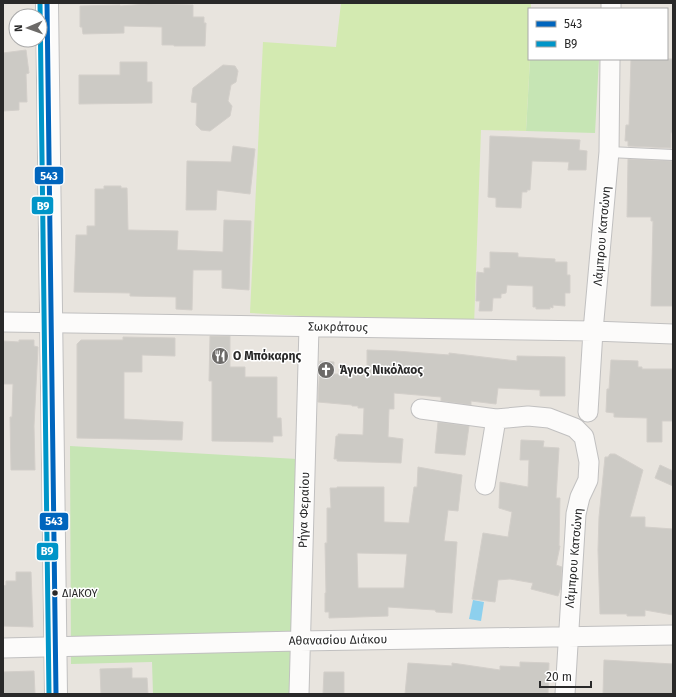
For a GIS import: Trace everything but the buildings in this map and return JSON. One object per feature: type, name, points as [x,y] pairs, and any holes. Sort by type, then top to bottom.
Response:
[{"type":"street","points":[[47,3],[56,694]]},
{"type":"street","name":"Λάμπρου Κατσώνη","points":[[588,412],[593,331],[609,152],[610,60]]},
{"type":"street","name":"Σωκράτους","points":[[3,322],[593,331],[673,334]]},
{"type":"street","name":"Ρήγα Φεραίου","points":[[299,694],[309,327]]},
{"type":"street","points":[[420,409],[496,419],[485,485]]},
{"type":"street","name":"Λάμπρου Κατσώνη","points":[[496,419],[528,416],[548,418],[575,428],[584,436],[587,446],[589,462],[588,480],[580,497],[576,514],[565,694]]},
{"type":"street","name":"Αθανασίου Διάκου","points":[[3,648],[300,641],[673,635]]},
{"type":"lane","points":[[609,152],[673,155]]},
{"type":"green space","points":[[341,3],[531,3],[531,8],[528,8],[528,60],[530,60],[526,131],[481,130],[474,326],[250,313],[263,42],[336,47]]},
{"type":"green space","points":[[530,60],[599,60],[595,133],[526,131]]},
{"type":"green space","points":[[70,446],[297,459],[290,694],[153,694],[152,662],[71,664]]},
{"type":"water","points":[[473,600],[484,602],[481,621],[469,619]]},
{"type":"transit line","name":"Β9","points":[[40,3],[49,694]]},
{"type":"transit line","name":"543","points":[[47,3],[56,694]]},
{"type":"place","name":"Ο Μπόκαρης","points":[[220,356]]},
{"type":"place","name":"Άγιος Νικόλαος","points":[[326,370]]},
{"type":"place","name":"ΔΙΑΚΟΥ","points":[[55,593]]}]
